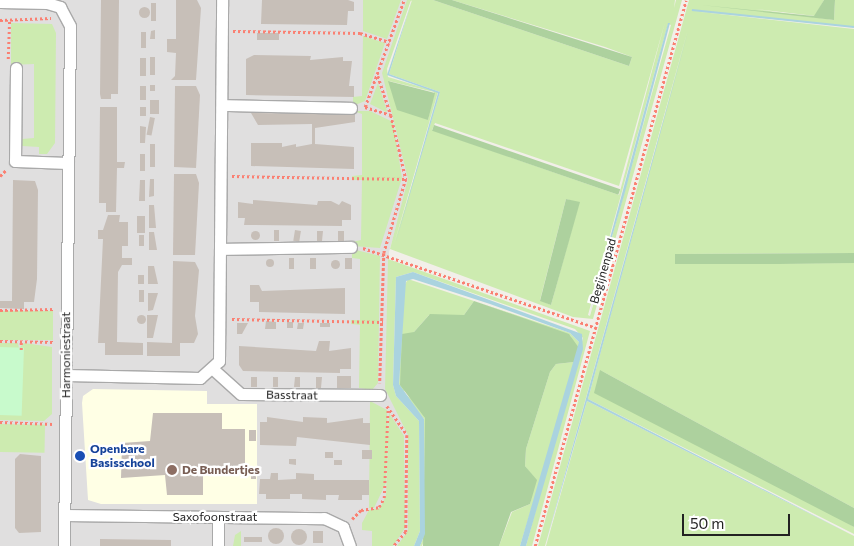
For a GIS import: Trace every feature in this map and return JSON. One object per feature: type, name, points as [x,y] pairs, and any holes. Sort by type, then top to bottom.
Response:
[{"type":"street","points":[[66,375],[200,378],[214,370],[219,361],[222,0]]},
{"type":"street","name":"Harmoniestraat","points":[[0,2],[47,3],[66,16],[68,164],[64,546]]},
{"type":"street","points":[[16,68],[15,161],[68,164]]},
{"type":"street","points":[[222,105],[351,108]]},
{"type":"street","points":[[221,249],[351,247]]},
{"type":"street","name":"Basstraat","points":[[214,370],[241,394],[380,395]]},
{"type":"street","name":"Saxofoonstraat","points":[[64,515],[324,518],[343,527]]},
{"type":"street","points":[[218,518],[218,546]]},
{"type":"street","points":[[343,527],[350,546]]},
{"type":"path","points":[[365,107],[378,76],[404,0]]},
{"type":"path","name":"Begijnenpad","points":[[535,546],[686,0]]},
{"type":"path","points":[[9,20],[8,68],[16,68]]},
{"type":"path","points":[[222,31],[360,33],[390,42]]},
{"type":"path","points":[[378,76],[391,115],[406,179],[384,252],[380,395],[407,436],[406,532],[394,546]]},
{"type":"path","points":[[351,108],[365,107],[391,115]]},
{"type":"path","points":[[222,176],[406,179]]},
{"type":"path","points":[[351,247],[384,252],[596,328]]},
{"type":"path","points":[[0,310],[66,309]]},
{"type":"path","points":[[220,318],[383,322]]},
{"type":"path","points":[[0,341],[66,342]]},
{"type":"path","points":[[21,342],[21,350]]},
{"type":"path","points":[[343,527],[361,510],[379,506],[384,498],[388,406]]},
{"type":"path","points":[[0,422],[66,424]]},
{"type":"shaded area","points":[[0,0],[410,0],[383,71],[384,82],[433,96],[389,252],[386,385],[411,424],[412,538],[404,546],[0,546]]},
{"type":"shaded area","name":"De Bundertjes","points":[[93,389],[207,391],[207,404],[257,404],[257,504],[101,504],[88,500],[82,403],[83,396]]},
{"type":"green space","points":[[363,0],[401,0],[387,39],[363,31]]},
{"type":"green space","points":[[407,0],[411,0],[387,69],[388,77],[438,92],[394,244],[440,92],[389,74],[412,0],[433,0],[629,66],[632,57],[452,0],[675,0],[674,8],[676,0],[682,0],[593,319],[573,317],[390,249],[408,179],[382,73]],"holes":[[[665,22],[619,195],[432,130],[435,123],[619,186]],[[668,24],[671,25],[590,316],[588,315]],[[389,81],[434,92],[428,120]],[[566,199],[579,203],[551,305],[540,300]]]},
{"type":"green space","points":[[433,0],[452,0],[632,57],[629,66]]},
{"type":"green space","points":[[689,0],[824,0],[815,16],[755,9],[834,20],[835,0],[854,0],[854,27],[692,11],[854,29],[854,253],[675,254],[676,264],[854,263],[854,508],[600,370],[854,527],[854,534],[588,399],[688,29],[545,546],[538,546]]},
{"type":"green space","points":[[824,0],[835,0],[834,20],[701,5],[814,16]]},
{"type":"green space","points":[[11,23],[52,24],[56,33],[55,143],[47,154],[39,154],[39,147],[22,146],[22,139],[34,138],[34,64],[11,65]]},
{"type":"green space","points":[[363,36],[385,43],[365,101],[353,106],[353,97],[362,96]]},
{"type":"green space","points":[[388,81],[435,93],[428,120],[397,110]]},
{"type":"green space","points":[[378,83],[387,111],[386,112],[370,104]]},
{"type":"green space","points":[[353,111],[370,111],[393,122],[402,178],[380,248],[352,246],[352,242],[361,240],[362,180],[352,180],[352,176],[362,175],[362,114]]},
{"type":"green space","points":[[434,125],[620,189],[618,195],[432,131]]},
{"type":"green space","points":[[566,199],[580,202],[551,305],[540,301]]},
{"type":"green space","points":[[352,249],[380,256],[378,383],[372,390],[359,388],[360,325],[351,324],[351,320],[360,320],[360,259],[352,258]]},
{"type":"green space","points":[[854,253],[854,263],[675,264],[675,254]]},
{"type":"green space","points":[[388,259],[590,331],[532,546],[526,546],[583,338],[575,329],[413,272],[396,277],[393,385],[396,396],[419,421],[420,531],[414,546],[397,546],[408,531],[408,435],[385,389]]},
{"type":"green space","points":[[408,279],[474,301],[464,315],[429,315],[414,332],[404,393],[421,407],[425,418],[426,535],[422,546],[420,546],[425,534],[424,419],[400,389],[403,288]]},
{"type":"green space","points":[[474,301],[570,333],[579,342],[580,349],[520,546],[499,546],[512,512],[530,504],[535,479],[525,466],[526,449],[550,372],[556,364],[574,362],[571,336]]},
{"type":"green space","points":[[474,301],[569,334],[579,348],[574,362],[556,364],[550,372],[526,449],[525,466],[537,480],[530,504],[511,512],[499,546],[423,546],[425,418],[400,385],[402,334],[414,332],[430,314],[464,315]]},
{"type":"green space","points":[[0,311],[53,311],[53,340],[0,340]]},
{"type":"green space","points":[[0,343],[18,343],[19,348],[24,343],[52,347],[52,414],[44,421],[0,420]]},
{"type":"green space","points":[[0,347],[24,348],[22,416],[0,415]]},
{"type":"green space","points":[[600,370],[854,508],[854,527],[594,393]]},
{"type":"green space","points":[[370,401],[387,410],[388,434],[386,483],[374,508],[369,508]]},
{"type":"green space","points":[[587,401],[854,536],[854,546],[546,546]]},
{"type":"green space","points":[[389,413],[404,436],[405,528],[393,546],[372,546],[372,531],[362,530],[362,523],[369,510],[380,508],[386,496]]},
{"type":"green space","points":[[0,424],[45,425],[45,453],[0,452]]},
{"type":"green space","points":[[241,531],[241,546],[233,546],[235,535]]},
{"type":"water","points":[[412,0],[389,74],[440,92],[395,245],[438,93],[387,75]]},
{"type":"water","points":[[692,9],[854,26],[854,28],[692,11]]},
{"type":"water","points":[[668,23],[670,23],[625,192],[589,316]]},
{"type":"water","points":[[689,28],[588,399],[854,536],[587,401],[545,546]]},
{"type":"water","points":[[413,272],[582,334],[583,349],[526,546],[520,546],[579,342],[570,333],[490,304],[413,279],[406,281],[399,384],[424,419],[425,534],[420,546],[414,546],[420,531],[419,421],[396,396],[393,385],[396,277]]},
{"type":"building","points":[[101,0],[119,0],[118,94],[111,94],[111,99],[101,99],[100,94]]},
{"type":"building","points":[[176,0],[197,0],[201,8],[196,80],[171,80],[175,76],[176,53],[167,52],[167,39],[176,39]]},
{"type":"building","points":[[262,0],[348,0],[354,2],[354,11],[348,11],[347,25],[261,24]]},
{"type":"building","points":[[151,3],[156,3],[156,21],[151,21]]},
{"type":"building","points":[[142,7],[146,7],[149,12],[148,16],[142,17],[139,14],[139,10]]},
{"type":"building","points":[[155,30],[155,39],[150,39],[151,31]]},
{"type":"building","points":[[141,32],[146,32],[146,48],[141,48]]},
{"type":"building","points":[[257,33],[279,33],[279,40],[257,40]]},
{"type":"building","points":[[254,55],[311,56],[310,60],[343,57],[343,61],[352,61],[349,86],[354,86],[354,97],[246,95],[246,59]]},
{"type":"building","points":[[150,57],[155,57],[155,75],[150,75]]},
{"type":"building","points":[[140,58],[146,58],[146,76],[140,76]]},
{"type":"building","points":[[150,85],[155,85],[155,91],[150,91]]},
{"type":"building","points":[[140,86],[146,86],[146,100],[140,100]]},
{"type":"building","points":[[175,86],[196,86],[200,95],[196,168],[174,167]]},
{"type":"building","points":[[150,100],[159,100],[159,114],[150,114]]},
{"type":"building","points":[[100,107],[117,107],[117,162],[125,162],[124,168],[117,168],[116,212],[106,212],[106,203],[99,203]]},
{"type":"building","points":[[140,107],[146,107],[146,116],[140,116]]},
{"type":"building","points":[[251,113],[355,114],[355,122],[315,128],[315,144],[354,147],[354,169],[251,166],[251,143],[282,143],[282,147],[296,144],[296,147],[312,144],[312,124],[258,125]]},
{"type":"building","points":[[150,117],[155,118],[151,136],[147,135]]},
{"type":"building","points":[[140,126],[146,127],[145,143],[140,143]]},
{"type":"building","points":[[150,144],[155,144],[155,167],[150,167]]},
{"type":"building","points":[[140,154],[145,154],[145,171],[140,171]]},
{"type":"building","points":[[174,174],[196,174],[199,183],[195,255],[173,255]]},
{"type":"building","points":[[150,179],[154,179],[154,196],[149,197]]},
{"type":"building","points":[[13,180],[35,181],[38,190],[37,279],[34,302],[24,302],[24,309],[0,308],[0,301],[12,301]]},
{"type":"building","points":[[140,180],[145,180],[145,201],[139,201]]},
{"type":"building","points":[[253,200],[317,205],[318,201],[331,201],[339,205],[342,201],[351,205],[351,220],[342,220],[342,226],[244,225],[245,218],[238,218],[238,202],[253,204]]},
{"type":"building","points":[[149,205],[154,205],[156,228],[149,228]]},
{"type":"building","points":[[108,215],[120,215],[119,222],[128,222],[128,246],[122,246],[122,258],[132,258],[132,265],[122,265],[118,272],[117,342],[143,343],[143,355],[105,355],[105,343],[98,343],[103,239],[98,239],[98,230],[103,230]]},
{"type":"building","points":[[137,216],[145,216],[145,233],[137,233]]},
{"type":"building","points":[[274,230],[279,230],[279,241],[274,241]]},
{"type":"building","points":[[295,230],[301,231],[299,242],[293,241]]},
{"type":"building","points":[[255,231],[259,235],[255,239],[251,235]]},
{"type":"building","points":[[317,231],[323,231],[322,241],[317,241]]},
{"type":"building","points":[[338,231],[344,231],[344,241],[338,241]]},
{"type":"building","points":[[149,232],[154,232],[157,250],[149,250]]},
{"type":"building","points":[[139,235],[144,235],[144,246],[139,246]]},
{"type":"building","points":[[289,258],[294,258],[294,269],[289,269]]},
{"type":"building","points":[[310,258],[316,258],[316,269],[310,269]]},
{"type":"building","points":[[345,258],[352,258],[352,269],[345,269]]},
{"type":"building","points":[[270,259],[274,263],[270,267],[266,263]]},
{"type":"building","points":[[335,260],[339,264],[335,268],[331,264]]},
{"type":"building","points":[[173,261],[195,262],[199,270],[195,316],[198,334],[194,343],[180,343],[180,356],[147,356],[147,342],[172,343]]},
{"type":"building","points":[[148,266],[154,266],[158,284],[148,284]]},
{"type":"building","points":[[138,275],[144,275],[144,284],[138,284]]},
{"type":"building","points":[[250,285],[259,285],[262,291],[345,288],[345,314],[259,312],[259,302],[250,302]]},
{"type":"building","points":[[139,290],[144,290],[144,302],[139,302]]},
{"type":"building","points":[[148,293],[158,293],[153,310],[148,311]]},
{"type":"building","points":[[141,315],[145,319],[141,323],[137,319]]},
{"type":"building","points":[[147,315],[158,315],[153,338],[147,338]]},
{"type":"building","points":[[266,321],[276,322],[276,329],[265,329]]},
{"type":"building","points":[[287,322],[293,322],[293,328],[287,328]]},
{"type":"building","points":[[237,323],[248,323],[242,334],[237,334]]},
{"type":"building","points":[[298,323],[304,323],[303,329],[297,329]]},
{"type":"building","points":[[320,323],[330,323],[330,327],[320,327]]},
{"type":"building","points":[[319,341],[330,341],[329,351],[351,348],[351,369],[340,369],[340,373],[243,371],[239,365],[239,346],[316,351]]},
{"type":"building","points":[[337,376],[351,376],[351,388],[337,388]]},
{"type":"building","points":[[251,377],[257,377],[257,387],[251,387]]},
{"type":"building","points":[[273,377],[278,377],[278,387],[273,387]]},
{"type":"building","points":[[295,377],[300,377],[300,387],[294,387]]},
{"type":"building","points":[[316,377],[322,377],[321,388],[316,388]]},
{"type":"building","points":[[153,413],[222,413],[222,429],[245,429],[245,467],[203,467],[203,495],[167,495],[165,475],[121,478],[122,443],[150,441]]},
{"type":"building","points":[[267,417],[303,422],[303,417],[327,418],[327,423],[363,418],[363,423],[370,423],[370,445],[297,437],[296,446],[260,445],[260,422],[267,422]]},
{"type":"building","points":[[249,430],[256,430],[256,441],[249,441]]},
{"type":"building","points":[[362,450],[372,450],[372,459],[362,459]]},
{"type":"building","points":[[325,452],[333,452],[333,458],[325,458]]},
{"type":"building","points":[[20,454],[41,456],[41,532],[19,533],[15,528],[15,459]]},
{"type":"building","points":[[289,459],[296,459],[296,465],[289,464]]},
{"type":"building","points":[[334,460],[342,460],[342,465],[334,465]]},
{"type":"building","points":[[251,471],[256,471],[256,479],[251,479]]},
{"type":"building","points":[[271,473],[278,473],[278,480],[296,479],[296,473],[314,474],[314,480],[369,480],[369,495],[362,495],[362,500],[338,500],[339,495],[326,495],[326,500],[302,499],[302,494],[290,494],[290,499],[266,499],[266,494],[259,494],[260,479],[270,479]]},
{"type":"building","points":[[273,528],[279,528],[284,533],[282,542],[273,544],[268,539],[268,533]]},
{"type":"building","points":[[296,529],[302,529],[307,534],[305,543],[296,545],[291,540],[291,534]]},
{"type":"building","points":[[313,531],[323,531],[323,543],[313,543]]},
{"type":"building","points":[[244,537],[262,537],[262,542],[244,542]]},
{"type":"building","points":[[100,539],[171,540],[171,546],[100,546]]},
{"type":"place","name":"Openbare Basisschool","points":[[80,456]]},
{"type":"place","name":"De Bundertjes","points":[[172,470]]}]
